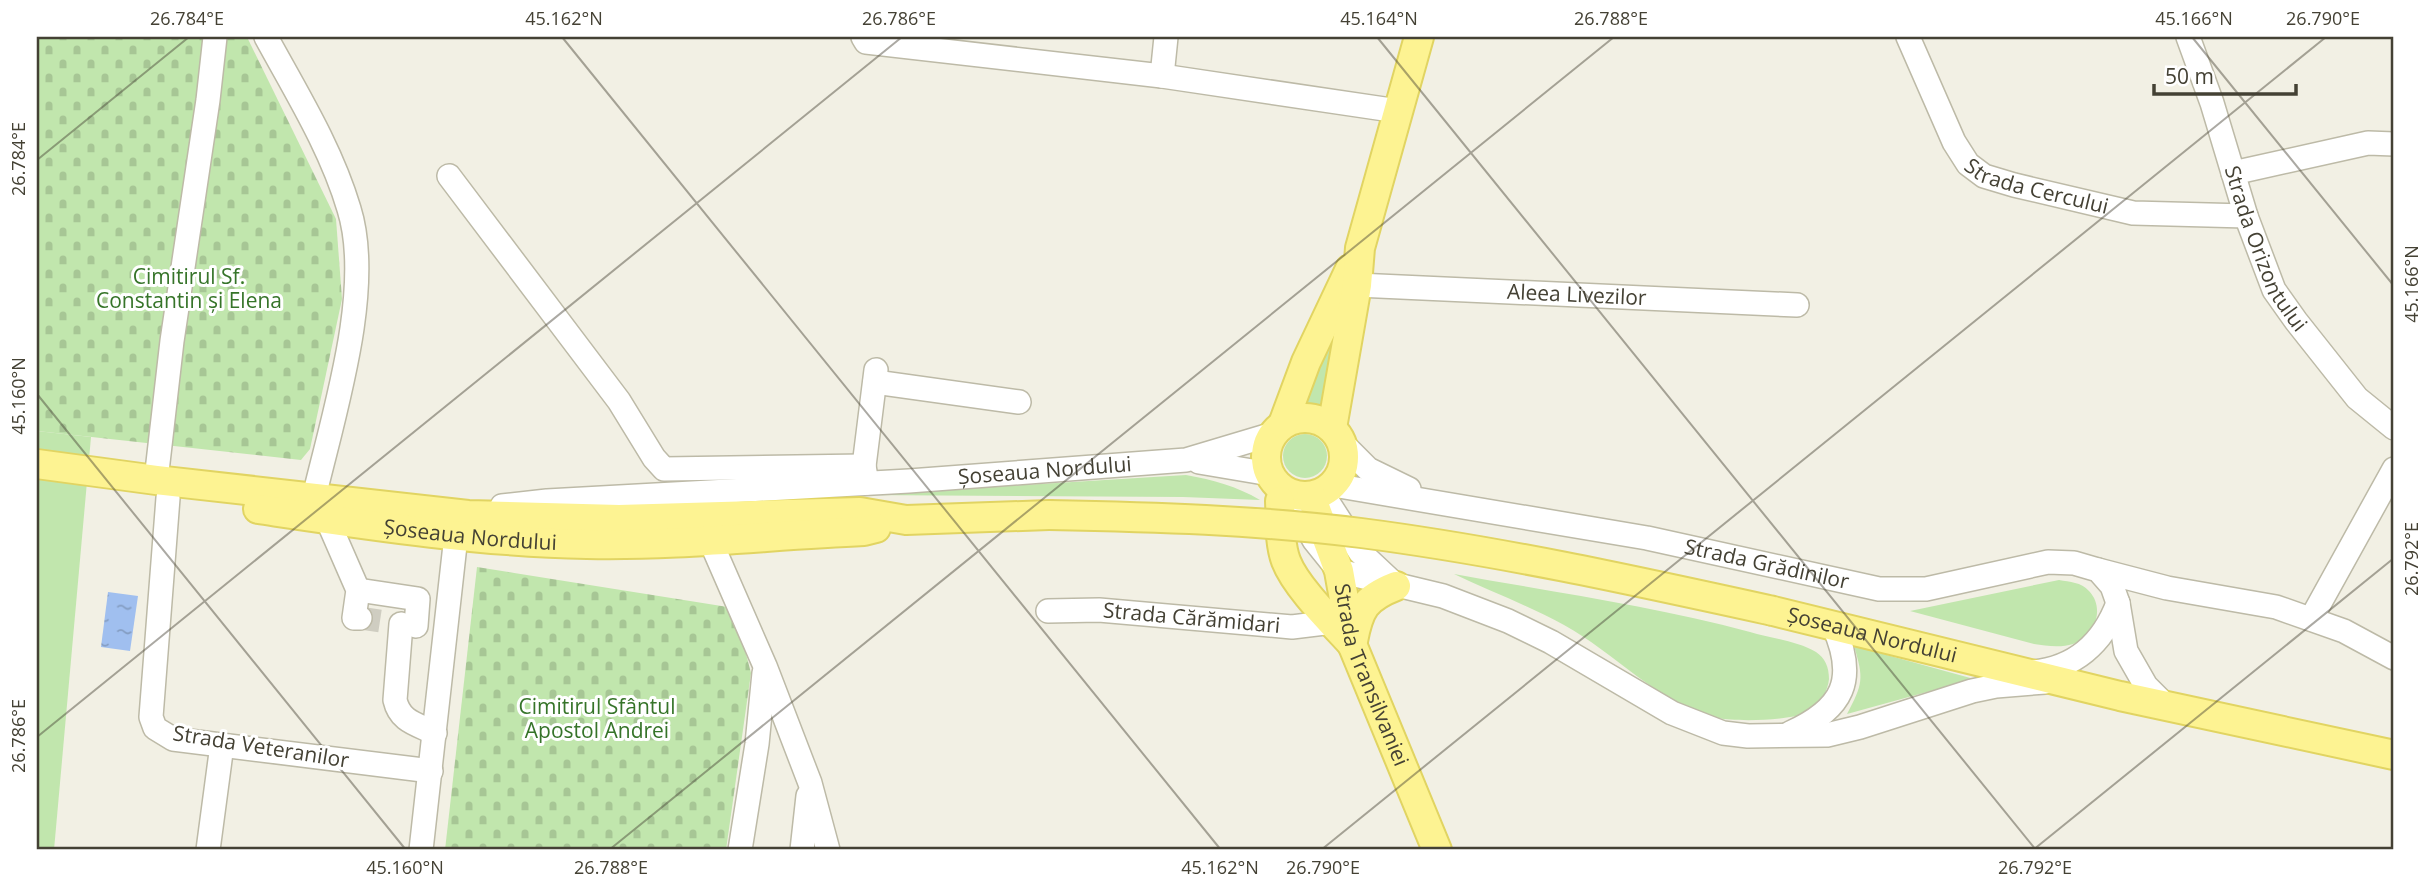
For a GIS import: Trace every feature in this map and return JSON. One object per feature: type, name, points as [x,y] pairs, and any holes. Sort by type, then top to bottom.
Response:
[{"type":"main road","points":[[1302,488],[1266,454],[1360,248],[1419,37]]},
{"type":"main road","points":[[1302,488],[1338,478],[1345,461],[1337,435],[1360,248]]},
{"type":"main road","points":[[1278,429],[1292,419],[1313,418],[1337,435]]},
{"type":"main road","name":"Șoseaua Nordului","points":[[37,464],[162,489]]},
{"type":"main road","name":"Șoseaua Nordului","points":[[37,478],[162,489],[321,508],[587,544],[864,531],[906,520]]},
{"type":"main road","points":[[1302,488],[1281,538],[1286,560],[1294,575],[1352,644]]},
{"type":"main road","name":"Strada Transilvaniei","points":[[1302,488],[1339,571],[1352,644],[1437,850]]},
{"type":"main road","name":"Șoseaua Nordului","points":[[450,524],[528,518],[619,519],[860,512],[906,520],[1049,515],[1219,521],[1359,533],[1507,556],[1773,611],[2166,706],[2394,755]]},
{"type":"main road","points":[[1352,644],[1357,618],[1366,603],[1379,593],[1396,586]]},
{"type":"street","points":[[162,489],[172,341],[215,37]]},
{"type":"street","points":[[266,37],[314,125],[336,172],[350,212],[357,285],[321,508],[358,590],[354,618],[447,629]]},
{"type":"street","points":[[1162,76],[1166,37]]},
{"type":"street","name":"Strada Cercului","points":[[1908,37],[1954,142],[1968,164],[1984,176],[2133,213],[2245,216]]},
{"type":"street","name":"Strada Orizontului","points":[[2188,37],[2245,216],[2274,290],[2357,398],[2394,428]]},
{"type":"street","points":[[869,40],[1162,76],[1398,111]]},
{"type":"street","points":[[2233,173],[2368,143],[2394,145]]},
{"type":"street","points":[[449,176],[619,401],[664,470],[865,475],[875,376],[1019,402]]},
{"type":"street","name":"Aleea Livezilor","points":[[1357,285],[1797,305]]},
{"type":"street","name":"Șoseaua Nordului","points":[[450,524],[547,501],[865,475],[1186,460],[1221,452],[1278,429]]},
{"type":"street","points":[[1337,435],[1368,469],[1434,500]]},
{"type":"street","name":"Șoseaua Nordului","points":[[1186,460],[1302,488],[1434,500]]},
{"type":"street","points":[[2311,619],[2394,469]]},
{"type":"street","points":[[1302,488],[1360,552],[1396,586]]},
{"type":"street","name":"Strada Veteranilor","points":[[162,489],[150,717],[155,728],[173,739],[431,771]]},
{"type":"street","name":"Strada Grădinilor","points":[[1434,500],[1647,538],[1879,589],[1926,589],[2048,562],[2074,563],[2167,588],[2276,607],[2344,631],[2394,658]]},
{"type":"street","points":[[421,850],[447,629],[450,524]]},
{"type":"street","points":[[710,540],[765,666],[810,783],[828,850]]},
{"type":"street","points":[[2098,570],[2112,586],[2118,603],[2126,651],[2146,685],[2166,706]]},
{"type":"street","points":[[1339,571],[1443,596],[1508,621],[1551,642],[1672,713],[1723,733],[1748,736],[1826,735],[1860,727],[1972,691],[1996,686],[2062,681]]},
{"type":"street","points":[[358,590],[418,599],[389,622]]},
{"type":"street","points":[[2025,672],[2060,667],[2091,648],[2112,620],[2118,603]]},
{"type":"street","name":"Strada Cărămidari","points":[[1048,611],[1100,610],[1292,627],[1333,622]]},
{"type":"street","points":[[389,622],[398,711],[408,721],[435,733]]},
{"type":"street","points":[[1782,736],[1811,723],[1827,712],[1838,697],[1846,673],[1844,649],[1833,625]]},
{"type":"street","points":[[740,850],[757,744],[765,666]]},
{"type":"street","points":[[208,850],[222,745]]},
{"type":"street","points":[[802,850],[810,783]]},
{"type":"green space","name":"Cimitirul Sf. Constantin și Elena","points":[[37,37],[247,37],[336,219],[342,299],[310,449],[301,460],[37,431]]},
{"type":"green space","points":[[1345,297],[1320,406],[1301,401]]},
{"type":"green space","points":[[37,431],[91,437],[54,850],[37,850]]},
{"type":"green space","points":[[1305,434],[1314,435],[1321,440],[1326,447],[1326,465],[1321,472],[1314,477],[1305,478],[1296,477],[1289,472],[1284,465],[1283,456],[1284,447],[1289,440],[1296,435]]},
{"type":"green space","points":[[1186,475],[1224,484],[1260,500],[861,495]]},
{"type":"green space","name":"Cimitirul Sfântul Apostol Andrei","points":[[477,567],[734,608],[751,673],[726,850],[445,850]]},
{"type":"green space","points":[[1454,574],[1640,607],[1792,642],[1809,648],[1822,657],[1828,671],[1827,688],[1818,704],[1804,714],[1766,720],[1718,718],[1677,702],[1657,690],[1564,625]]},
{"type":"green space","points":[[2059,580],[2086,588],[2097,606],[2092,629],[2073,644],[2034,644],[1910,611]]},
{"type":"green space","points":[[1854,646],[1974,679],[1847,714],[1860,681]]},
{"type":"water","points":[[108,592],[138,596],[130,651],[101,647]]},
{"type":"tunnel","points":[[360,618],[380,621]]}]
